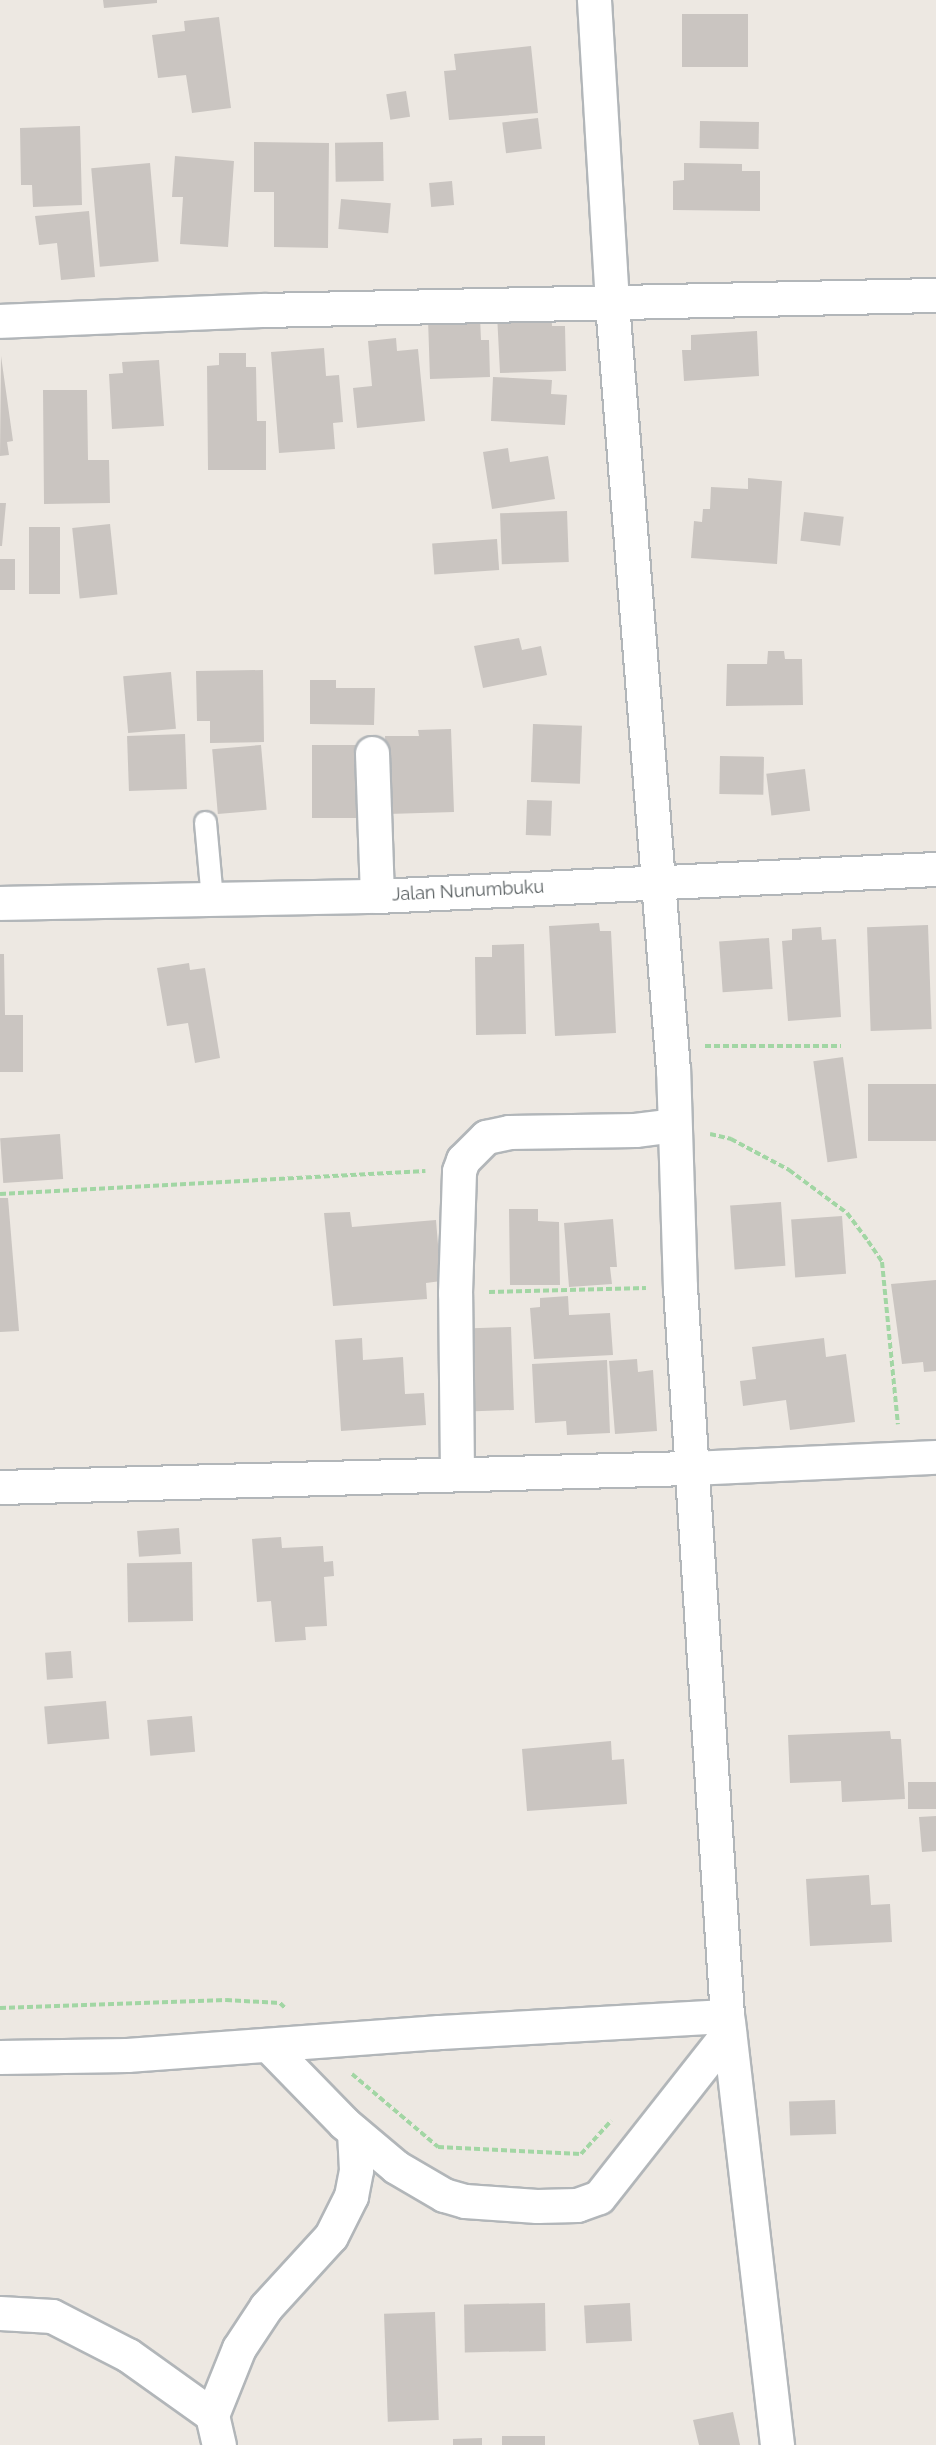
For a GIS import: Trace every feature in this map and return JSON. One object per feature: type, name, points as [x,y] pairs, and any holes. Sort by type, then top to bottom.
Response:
[{"type":"street","points":[[594,0],[612,303],[672,1047],[680,1288],[728,2024],[777,2445]]},
{"type":"street","points":[[0,321],[263,310],[936,295]]},
{"type":"street","points":[[372,753],[377,896]]},
{"type":"street","name":"Jalan Nunumbuku","points":[[0,903],[377,896],[657,880],[936,869]]},
{"type":"street","points":[[457,1474],[455,1293],[459,1171],[463,1160],[486,1137],[509,1132],[634,1131],[675,1125]]},
{"type":"street","points":[[0,1487],[691,1468],[936,1456]]},
{"type":"street","points":[[0,2057],[127,2055],[268,2045],[728,2024]]},
{"type":"street","points":[[268,2045],[354,2132],[396,2168],[444,2195],[509,2206],[577,2205],[599,2197],[617,2177],[728,2024]]},
{"type":"street","points":[[216,2430],[239,2348],[266,2307],[302,2270],[336,2226],[351,2196],[356,2169],[354,2132]]},
{"type":"street","points":[[0,2313],[52,2316],[87,2332],[170,2381],[216,2430]]},
{"type":"lane","points":[[205,822],[212,899]]},
{"type":"path","points":[[672,1047],[841,1046]]},
{"type":"path","points":[[675,1125],[730,1139],[766,1156],[847,1213],[868,1241],[882,1262],[901,1457]]},
{"type":"path","points":[[0,1194],[459,1171]]},
{"type":"path","points":[[455,1293],[680,1288]]},
{"type":"building","points":[[103,0],[157,0],[157,3],[104,8]]},
{"type":"building","points":[[682,14],[748,14],[748,67],[682,67]]},
{"type":"building","points":[[219,17],[231,108],[192,113],[186,75],[158,78],[152,35],[185,31],[184,21]]},
{"type":"building","points":[[531,46],[538,113],[449,120],[444,71],[456,70],[454,54]]},
{"type":"building","points":[[406,91],[410,117],[390,120],[386,94]]},
{"type":"building","points":[[538,118],[542,149],[506,153],[502,122]]},
{"type":"building","points":[[700,121],[759,122],[759,149],[700,148]]},
{"type":"building","points":[[80,126],[82,205],[33,207],[32,185],[21,185],[20,128]]},
{"type":"building","points":[[254,142],[329,143],[328,248],[274,247],[274,192],[254,192]]},
{"type":"building","points":[[383,142],[384,181],[336,182],[335,143]]},
{"type":"building","points":[[175,156],[234,161],[228,247],[180,244],[183,197],[172,197]]},
{"type":"building","points":[[150,163],[159,262],[100,267],[91,168]]},
{"type":"building","points":[[684,163],[742,164],[742,171],[760,171],[760,211],[673,210],[673,181],[684,180]]},
{"type":"building","points":[[452,181],[454,205],[431,207],[429,183]]},
{"type":"building","points":[[341,199],[391,203],[388,233],[338,229]]},
{"type":"building","points":[[89,211],[95,277],[61,280],[57,243],[39,245],[35,216]]},
{"type":"building","points":[[551,312],[552,326],[565,326],[566,371],[500,373],[497,314]]},
{"type":"building","points":[[480,317],[481,340],[489,340],[490,377],[430,379],[428,319]]},
{"type":"building","points":[[757,331],[759,376],[684,381],[682,350],[691,350],[691,335]]},
{"type":"building","points":[[396,338],[397,351],[418,349],[425,421],[357,428],[353,388],[372,386],[368,341]]},
{"type":"building","points":[[324,348],[326,376],[339,375],[343,422],[333,423],[335,449],[279,453],[271,352]]},
{"type":"building","points":[[219,353],[246,353],[246,367],[256,367],[257,421],[266,421],[266,470],[208,470],[207,366],[219,365]]},
{"type":"building","points":[[1,356],[13,441],[7,442],[9,455],[0,456]]},
{"type":"building","points":[[159,360],[164,426],[112,429],[109,374],[123,373],[122,362]]},
{"type":"building","points":[[493,377],[552,380],[551,394],[567,395],[565,425],[491,421]]},
{"type":"building","points":[[43,390],[87,390],[88,460],[109,460],[110,503],[44,504]]},
{"type":"building","points":[[508,448],[510,462],[548,456],[555,499],[492,509],[483,452]]},
{"type":"building","points":[[748,478],[782,481],[777,564],[691,558],[694,521],[702,522],[703,509],[710,509],[711,487],[748,489]]},
{"type":"building","points":[[0,503],[6,503],[2,546],[0,546]]},
{"type":"building","points":[[567,511],[569,562],[502,564],[500,513]]},
{"type":"building","points":[[804,512],[844,517],[840,546],[800,541]]},
{"type":"building","points":[[110,524],[117,595],[80,599],[72,528]]},
{"type":"building","points":[[29,527],[60,527],[60,594],[29,594]]},
{"type":"building","points":[[497,539],[499,570],[434,574],[432,544]]},
{"type":"building","points":[[0,559],[15,559],[15,590],[0,590]]},
{"type":"building","points":[[519,638],[522,650],[541,646],[547,675],[483,688],[474,646]]},
{"type":"building","points":[[768,651],[784,651],[785,659],[802,659],[803,705],[726,706],[727,664],[767,664]]},
{"type":"building","points":[[263,670],[264,742],[210,743],[210,721],[197,721],[196,671]]},
{"type":"building","points":[[171,672],[176,729],[128,733],[123,676]]},
{"type":"building","points":[[310,680],[336,680],[336,688],[375,688],[374,725],[310,724]]},
{"type":"building","points":[[533,724],[582,726],[580,784],[531,782]]},
{"type":"building","points":[[451,729],[454,812],[388,814],[385,736],[419,736],[418,730]]},
{"type":"building","points":[[185,734],[187,789],[129,791],[127,736]]},
{"type":"building","points":[[261,745],[267,810],[218,814],[212,749]]},
{"type":"building","points":[[312,745],[360,745],[360,818],[312,818]]},
{"type":"building","points":[[720,756],[764,757],[763,795],[719,794]]},
{"type":"building","points":[[805,769],[810,811],[771,815],[766,774]]},
{"type":"building","points":[[527,800],[552,801],[551,836],[526,835]]},
{"type":"building","points":[[599,923],[600,931],[611,931],[616,1033],[555,1036],[549,926]]},
{"type":"building","points":[[928,925],[932,1029],[871,1031],[867,927]]},
{"type":"building","points":[[821,927],[822,940],[836,939],[841,1017],[788,1021],[782,941],[792,940],[792,929]]},
{"type":"building","points":[[769,938],[773,989],[723,992],[719,941]]},
{"type":"building","points":[[524,944],[526,1034],[476,1035],[475,957],[492,957],[492,945]]},
{"type":"building","points":[[0,954],[4,954],[5,1015],[23,1015],[23,1072],[0,1072]]},
{"type":"building","points":[[189,963],[190,970],[205,968],[220,1058],[195,1063],[188,1023],[167,1026],[157,968]]},
{"type":"building","points":[[843,1057],[857,1158],[827,1162],[813,1061]]},
{"type":"building","points":[[868,1084],[936,1084],[936,1141],[868,1141]]},
{"type":"building","points":[[60,1134],[63,1179],[3,1183],[0,1138]]},
{"type":"building","points":[[0,1198],[8,1198],[19,1331],[0,1332]]},
{"type":"building","points":[[781,1202],[785,1266],[735,1269],[730,1206]]},
{"type":"building","points":[[509,1209],[538,1209],[538,1221],[559,1222],[560,1285],[510,1285]]},
{"type":"building","points":[[350,1212],[352,1227],[436,1220],[441,1281],[426,1283],[427,1299],[333,1306],[324,1213]]},
{"type":"building","points":[[842,1216],[846,1274],[795,1277],[791,1220]]},
{"type":"building","points":[[613,1219],[617,1267],[610,1267],[612,1284],[569,1287],[564,1223]]},
{"type":"building","points":[[936,1280],[936,1371],[924,1372],[923,1362],[902,1364],[891,1284]]},
{"type":"building","points":[[568,1296],[569,1315],[610,1313],[613,1355],[534,1359],[530,1308],[540,1307],[540,1298]]},
{"type":"building","points":[[511,1327],[514,1410],[475,1411],[472,1328]]},
{"type":"building","points":[[362,1338],[363,1360],[403,1357],[405,1394],[424,1393],[426,1425],[341,1431],[335,1340]]},
{"type":"building","points":[[824,1338],[826,1357],[846,1354],[855,1422],[790,1430],[786,1400],[743,1406],[740,1381],[756,1379],[752,1347]]},
{"type":"building","points":[[637,1359],[638,1372],[653,1370],[657,1431],[615,1434],[609,1361]]},
{"type":"building","points":[[607,1360],[610,1433],[567,1435],[566,1421],[535,1423],[532,1364]]},
{"type":"building","points":[[179,1528],[181,1554],[139,1557],[137,1531]]},
{"type":"building","points":[[281,1537],[282,1548],[323,1546],[324,1562],[333,1561],[334,1576],[324,1577],[327,1626],[305,1627],[306,1640],[275,1642],[271,1601],[257,1602],[252,1539]]},
{"type":"building","points":[[192,1562],[193,1621],[128,1622],[127,1563]]},
{"type":"building","points":[[71,1651],[73,1678],[47,1680],[45,1653]]},
{"type":"building","points":[[106,1701],[109,1739],[48,1744],[44,1706]]},
{"type":"building","points":[[192,1716],[195,1752],[150,1756],[147,1720]]},
{"type":"building","points":[[890,1731],[891,1739],[901,1739],[905,1799],[842,1802],[841,1781],[790,1783],[788,1735]]},
{"type":"building","points":[[611,1741],[612,1760],[624,1759],[627,1804],[527,1811],[522,1749]]},
{"type":"building","points":[[908,1782],[936,1782],[936,1809],[908,1809]]},
{"type":"building","points":[[936,1816],[936,1851],[922,1852],[919,1817]]},
{"type":"building","points":[[869,1875],[871,1905],[890,1904],[892,1942],[810,1946],[806,1879]]},
{"type":"building","points":[[835,2100],[836,2134],[790,2136],[789,2102]]},
{"type":"building","points":[[545,2303],[546,2351],[465,2352],[464,2304]]},
{"type":"building","points":[[630,2303],[632,2341],[586,2343],[584,2305]]},
{"type":"building","points":[[435,2312],[439,2420],[388,2422],[384,2314]]},
{"type":"building","points":[[733,2412],[740,2445],[699,2445],[693,2420]]},
{"type":"building","points":[[502,2436],[545,2436],[545,2445],[502,2445]]},
{"type":"building","points":[[482,2438],[482,2445],[453,2445],[453,2439]]}]
